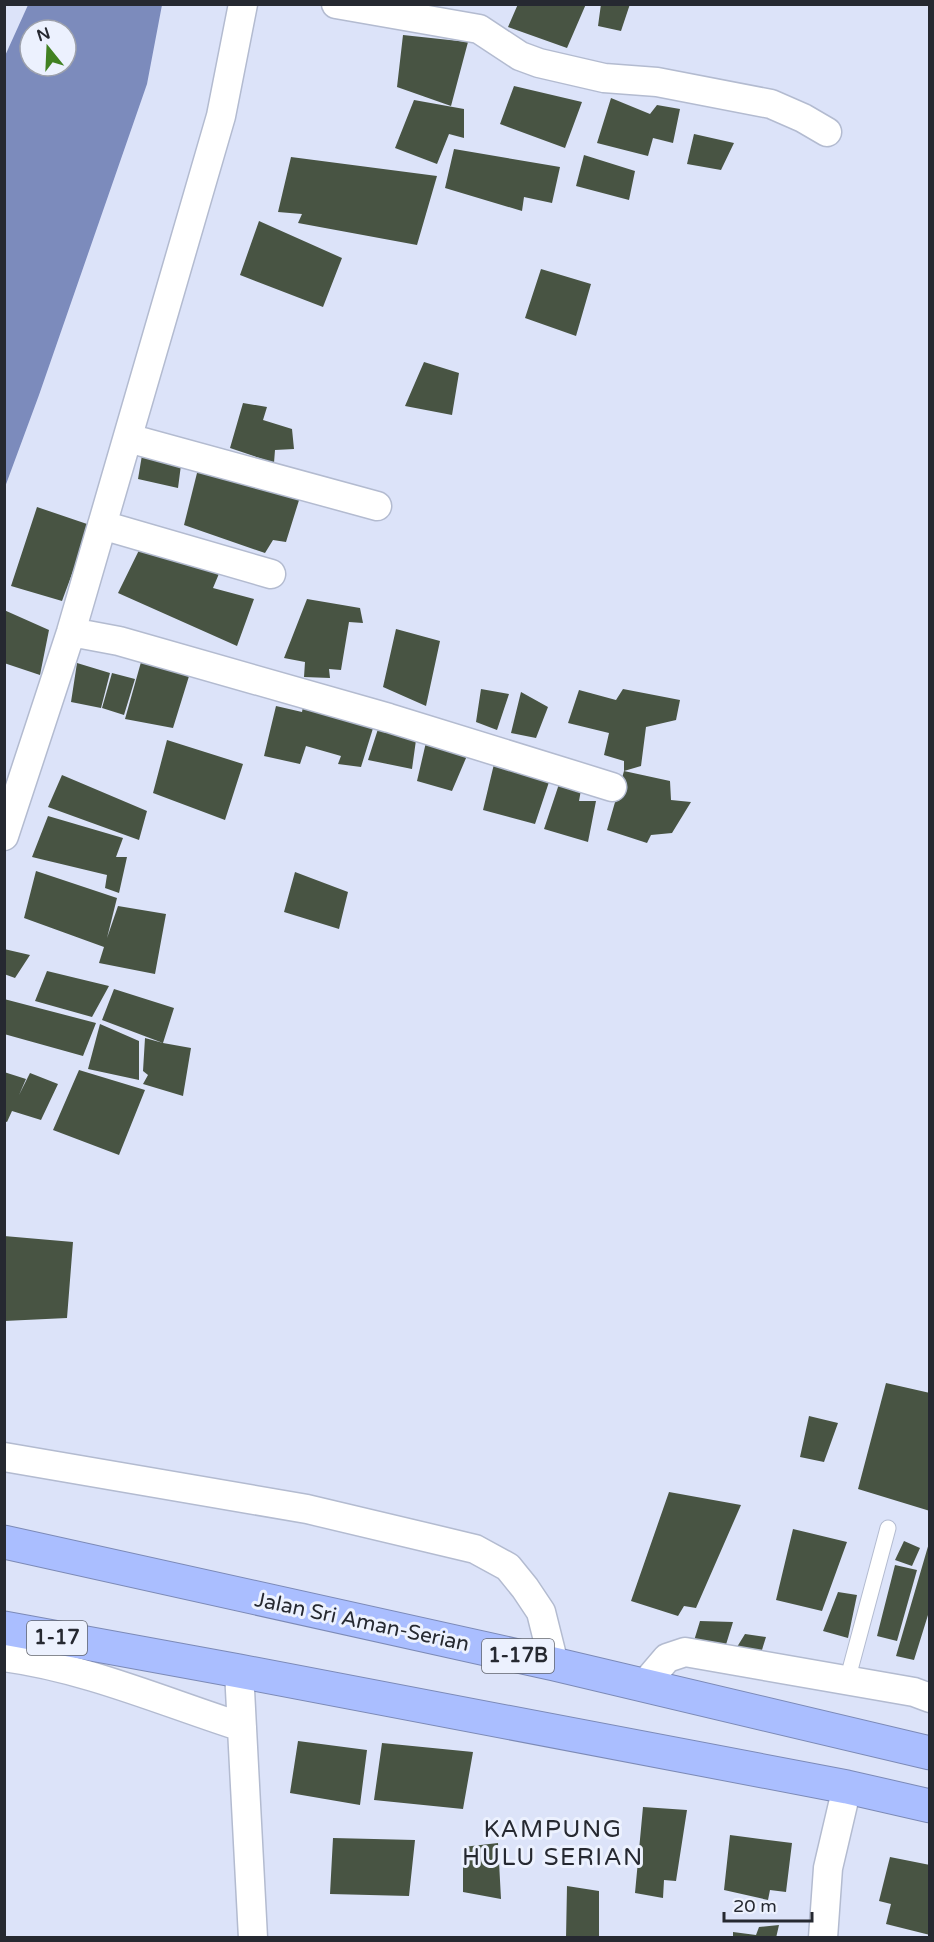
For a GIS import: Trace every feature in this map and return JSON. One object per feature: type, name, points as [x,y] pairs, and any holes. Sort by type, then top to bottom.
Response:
[{"type":"highway","name":"Jalan Sri Aman-Serian","points":[[4,1542],[554,1664],[930,1753]]},
{"type":"highway","name":"1-17","points":[[4,1628],[239,1671]]},
{"type":"highway","points":[[239,1671],[847,1787],[930,1806]]},
{"type":"street","points":[[4,836],[71,632],[221,116],[243,4]]},
{"type":"street","points":[[336,4],[479,29],[520,56],[539,63],[604,78],[657,82],[771,104],[803,118],[826,132]]},
{"type":"street","points":[[128,438],[377,506]]},
{"type":"street","points":[[102,525],[272,574]]},
{"type":"street","points":[[71,632],[119,641],[344,705],[612,787]]},
{"type":"street","points":[[4,1457],[307,1509],[475,1549],[508,1567],[525,1588],[541,1612],[554,1664]]},
{"type":"street","points":[[644,1685],[667,1658],[685,1652],[914,1692],[930,1698]]},
{"type":"street","points":[[4,1657],[83,1675],[242,1727]]},
{"type":"street","points":[[239,1671],[253,1938]]},
{"type":"street","points":[[823,1938],[828,1868],[847,1787]]},
{"type":"lane","points":[[847,1681],[888,1527]]},
{"type":"water","points":[[28,5],[162,5],[147,84],[5,487],[4,58],[18,27],[18,78],[78,78],[78,18],[22,18]]},
{"type":"building","points":[[518,4],[586,4],[567,48],[508,27]]},
{"type":"building","points":[[601,4],[630,4],[621,31],[598,26]]},
{"type":"building","points":[[403,35],[468,42],[451,106],[397,87]]},
{"type":"building","points":[[514,86],[582,102],[565,148],[500,124]]},
{"type":"building","points":[[611,98],[650,114],[657,105],[680,109],[673,143],[653,138],[648,156],[597,143]]},
{"type":"building","points":[[414,100],[464,109],[464,138],[449,134],[437,164],[395,148]]},
{"type":"building","points":[[694,134],[734,143],[721,170],[687,164]]},
{"type":"building","points":[[454,149],[560,167],[552,203],[524,197],[522,211],[445,188]]},
{"type":"building","points":[[584,155],[635,171],[629,200],[576,186]]},
{"type":"building","points":[[291,157],[437,176],[417,245],[298,223],[302,214],[278,212]]},
{"type":"building","points":[[259,221],[342,258],[323,307],[240,275]]},
{"type":"building","points":[[541,269],[591,284],[576,336],[525,318]]},
{"type":"building","points":[[424,362],[459,373],[452,415],[405,406]]},
{"type":"building","points":[[243,403],[267,407],[263,420],[292,429],[294,449],[275,450],[274,463],[230,448]]},
{"type":"building","points":[[143,449],[181,465],[178,488],[138,479]]},
{"type":"building","points":[[199,465],[300,497],[286,542],[273,540],[265,553],[184,525]]},
{"type":"building","points":[[37,507],[90,525],[62,601],[11,586]]},
{"type":"building","points":[[144,540],[223,564],[213,588],[254,599],[237,646],[118,593]]},
{"type":"building","points":[[307,599],[360,608],[363,623],[349,622],[341,670],[329,669],[330,678],[304,677],[305,662],[284,658]]},
{"type":"building","points":[[4,610],[49,630],[40,675],[4,663]]},
{"type":"building","points":[[396,629],[440,641],[426,706],[383,687]]},
{"type":"building","points":[[143,655],[190,673],[173,728],[125,719]]},
{"type":"building","points":[[77,663],[110,673],[101,708],[71,702]]},
{"type":"building","points":[[112,673],[135,679],[124,715],[102,708]]},
{"type":"building","points":[[481,689],[509,694],[497,730],[476,722]]},
{"type":"building","points":[[623,689],[680,700],[676,720],[646,727],[641,766],[624,771],[624,761],[604,755],[609,733],[568,723],[579,690],[616,700]]},
{"type":"building","points":[[521,692],[548,707],[536,738],[511,733]]},
{"type":"building","points":[[304,701],[374,725],[361,767],[338,764],[341,756],[306,746],[300,764],[264,756],[276,706],[302,712]]},
{"type":"building","points":[[378,729],[416,740],[412,769],[368,760]]},
{"type":"building","points":[[427,738],[469,751],[452,791],[417,781]]},
{"type":"building","points":[[167,740],[243,764],[225,820],[153,793]]},
{"type":"building","points":[[494,764],[550,779],[535,824],[483,810]]},
{"type":"building","points":[[624,771],[670,781],[671,800],[691,802],[672,833],[651,835],[647,843],[607,830]]},
{"type":"building","points":[[62,775],[147,811],[139,840],[48,807]]},
{"type":"building","points":[[560,781],[581,790],[579,801],[596,801],[588,842],[544,829]]},
{"type":"building","points":[[48,816],[123,838],[116,857],[127,857],[119,893],[105,888],[107,875],[32,857]]},
{"type":"building","points":[[36,871],[117,898],[107,938],[118,906],[166,914],[155,974],[99,963],[104,947],[24,918]]},
{"type":"building","points":[[295,872],[348,892],[339,929],[284,912]]},
{"type":"building","points":[[4,949],[30,955],[15,978],[4,974]]},
{"type":"building","points":[[47,971],[109,986],[92,1017],[35,1001]]},
{"type":"building","points":[[114,989],[174,1008],[163,1043],[102,1020]]},
{"type":"building","points":[[4,999],[96,1023],[83,1056],[4,1034]]},
{"type":"building","points":[[100,1024],[139,1041],[139,1080],[88,1069]]},
{"type":"building","points":[[145,1038],[191,1048],[183,1096],[143,1084],[148,1075],[143,1071]]},
{"type":"building","points":[[79,1070],[145,1090],[119,1155],[53,1130]]},
{"type":"building","points":[[4,1072],[26,1079],[19,1095],[30,1073],[58,1084],[41,1120],[12,1111],[7,1122],[4,1121]]},
{"type":"building","points":[[4,1236],[73,1242],[67,1318],[4,1321]]},
{"type":"building","points":[[886,1383],[930,1393],[930,1511],[858,1489]]},
{"type":"building","points":[[809,1416],[838,1423],[824,1462],[800,1457]]},
{"type":"building","points":[[669,1492],[741,1505],[696,1608],[684,1606],[678,1616],[631,1601]]},
{"type":"building","points":[[793,1529],[847,1542],[822,1611],[776,1600]]},
{"type":"building","points":[[904,1541],[920,1548],[912,1566],[895,1560]]},
{"type":"building","points":[[929,1543],[930,1615],[928,1615],[914,1660],[896,1656]]},
{"type":"building","points":[[895,1565],[917,1570],[897,1641],[877,1636]]},
{"type":"building","points":[[838,1592],[857,1595],[848,1638],[823,1631]]},
{"type":"building","points":[[700,1621],[733,1622],[724,1651],[693,1644]]},
{"type":"building","points":[[745,1634],[766,1637],[761,1653],[737,1647]]},
{"type":"building","points":[[298,1741],[367,1750],[360,1805],[290,1793]]},
{"type":"building","points":[[382,1743],[473,1752],[463,1809],[374,1800]]},
{"type":"building","points":[[643,1807],[687,1810],[676,1881],[664,1880],[663,1898],[635,1893]]},
{"type":"building","points":[[730,1835],[792,1843],[786,1892],[770,1890],[768,1900],[724,1890]]},
{"type":"building","points":[[333,1838],[415,1840],[409,1896],[330,1894]]},
{"type":"building","points":[[498,1843],[501,1899],[463,1892],[463,1847]]},
{"type":"building","points":[[890,1857],[930,1865],[930,1935],[886,1924],[891,1904],[879,1901]]},
{"type":"building","points":[[567,1886],[599,1891],[599,1938],[566,1938]]},
{"type":"building","points":[[779,1925],[776,1938],[733,1938],[733,1932],[756,1935],[759,1927]]},
{"type":"district","name":"KAMPUNG HULU SERIAN","points":[[553,1843]]}]
